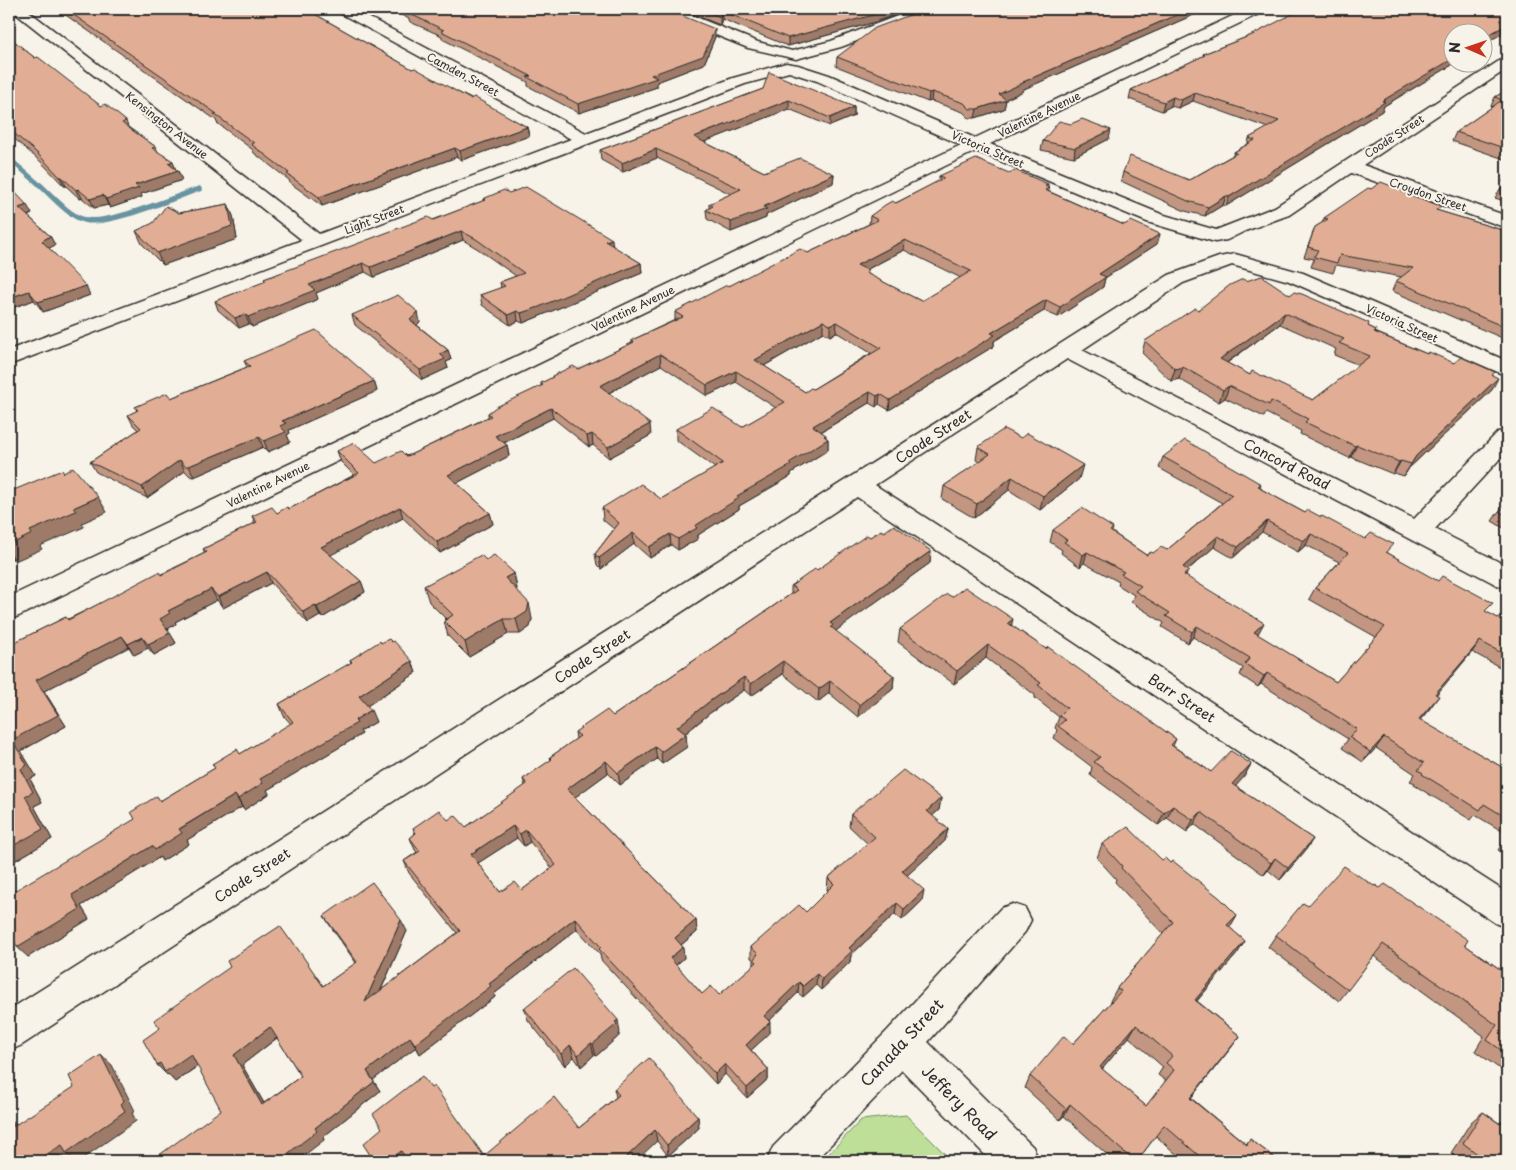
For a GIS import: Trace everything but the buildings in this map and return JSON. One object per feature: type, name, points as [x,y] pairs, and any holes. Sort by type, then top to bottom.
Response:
[{"type":"street","name":"Kensington Avenue","points":[[17,9],[316,241]]},
{"type":"street","name":"Camden Street","points":[[343,9],[584,139]]},
{"type":"street","name":"Victoria Street","points":[[664,9],[790,60],[823,78],[974,144],[1154,218],[1204,245],[1235,240],[1238,255],[1296,277],[1507,369]]},
{"type":"street","name":"Light Street","points":[[9,358],[928,9]]},
{"type":"street","name":"Valentine Avenue","points":[[9,608],[1258,9]]},
{"type":"street","name":"Coode Street","points":[[1176,279],[1197,274],[1238,255],[1282,211],[1507,62]]},
{"type":"street","name":"Croydon Street","points":[[1348,166],[1507,222]]},
{"type":"street","name":"Coode Street","points":[[9,1032],[1176,279],[1204,245],[1246,224],[1282,211]]},
{"type":"street","name":"Concord Road","points":[[1066,350],[1507,578]]},
{"type":"street","points":[[1418,531],[1507,437]]},
{"type":"street","name":"Barr Street","points":[[857,485],[1507,912]]},
{"type":"street","name":"Canada Street","points":[[787,1161],[902,1043],[1013,920]]},
{"type":"street","name":"Jeffery Road","points":[[902,1043],[1019,1161]]},
{"type":"green space","points":[[906,1115],[952,1161],[822,1161],[861,1120]]},
{"type":"waterway","points":[[12,161],[41,186]]},
{"type":"waterway","points":[[40,185],[73,215],[85,220],[95,221],[124,215],[199,189]]}]
